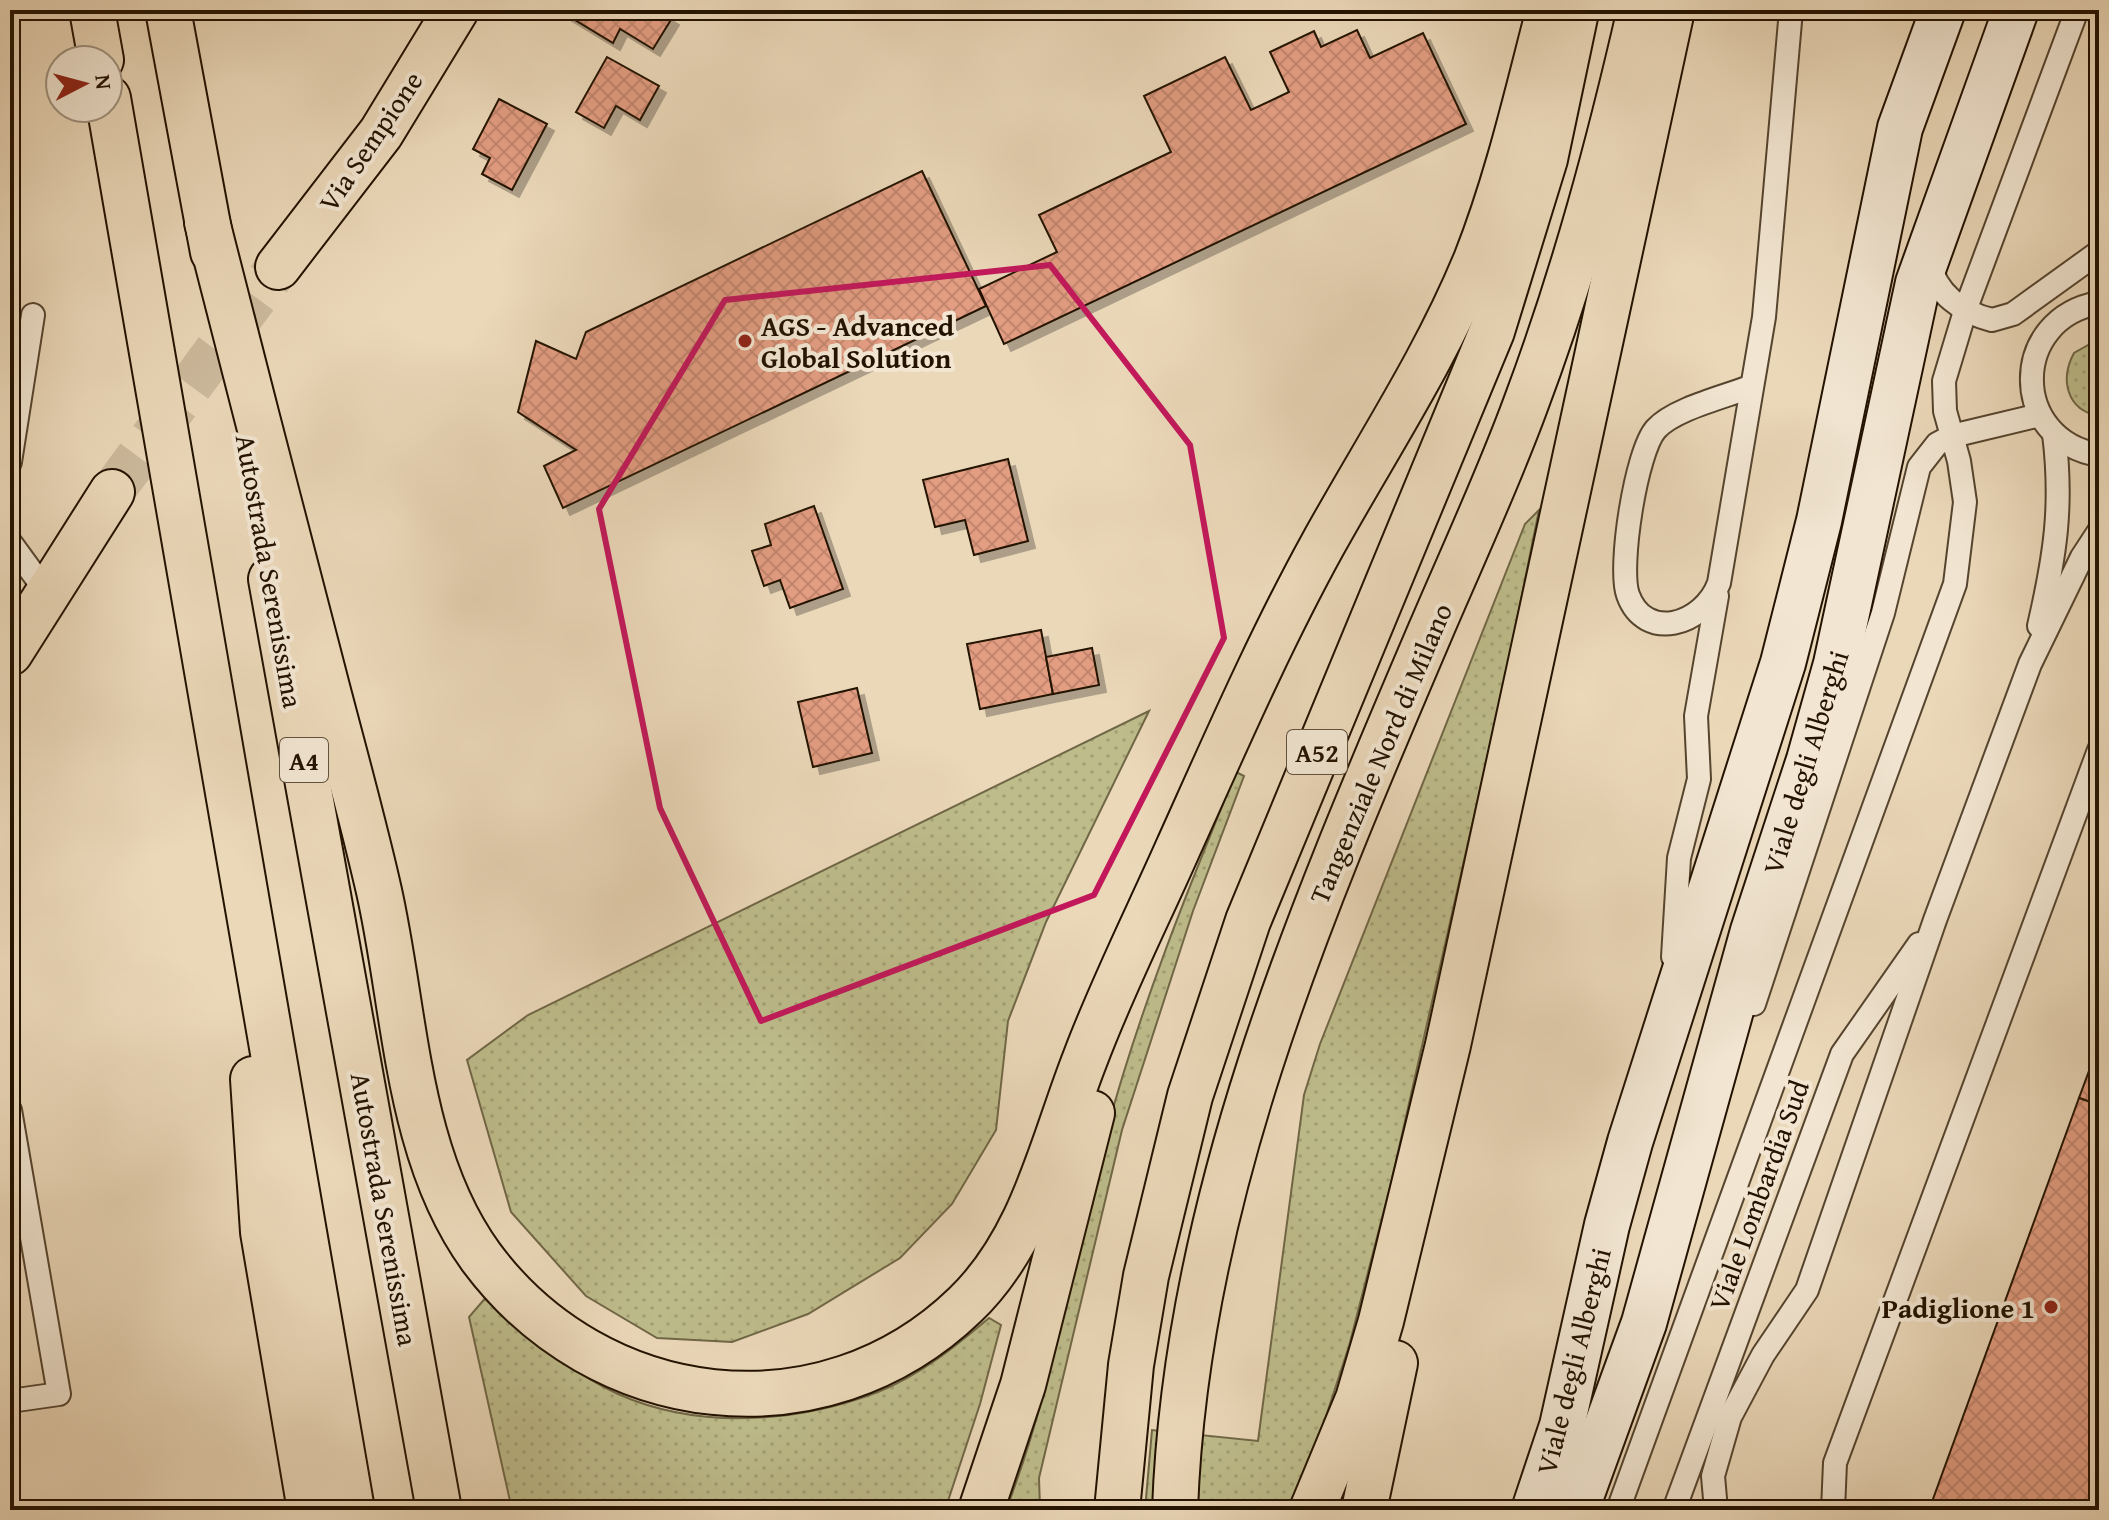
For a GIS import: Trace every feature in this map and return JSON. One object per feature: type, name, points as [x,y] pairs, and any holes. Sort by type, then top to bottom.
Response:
[{"type":"main road","points":[[92,10],[98,44]]},
{"type":"main road","name":"Autostrada Serenissima","points":[[168,10],[439,1510]]},
{"type":"main road","name":"Via Sempione","points":[[278,267],[381,133],[456,10]]},
{"type":"main road","points":[[207,222],[379,893],[420,1114],[441,1181],[461,1226],[509,1290],[535,1315],[593,1353],[650,1381],[745,1396],[812,1388],[876,1366],[932,1333],[963,1307],[1004,1258],[1024,1221],[1086,1055],[1198,805],[1314,561],[1421,375],[1469,276],[1496,205],[1549,10]]},
{"type":"main road","name":"Tangenziale Nord di Milano","points":[[1117,1510],[1131,1365],[1146,1276],[1190,1096],[1248,921],[1492,331],[1545,159],[1576,10]]},
{"type":"main road","name":"Tangenziale Nord di Milano","points":[[1175,1510],[1179,1434],[1196,1313],[1213,1225],[1263,1052],[1325,882],[1535,380],[1599,183],[1640,10]]},
{"type":"main road","points":[[1312,1510],[1358,1399],[1381,1321],[1448,1045],[1672,10]]},
{"type":"main road","points":[[113,124],[352,1510]]},
{"type":"main road","points":[[10,653],[112,492]]},
{"type":"main road","points":[[981,1510],[1023,1385],[1094,1107],[1151,927],[1198,805]]},
{"type":"main road","points":[[238,849],[263,1232],[310,1510]]},
{"type":"main road","points":[[1364,1510],[1402,1326],[1448,1045]]},
{"type":"street","name":"Viale degli Alberghi","points":[[1534,1510],[1562,1426],[1607,1225],[1670,1014],[1783,663],[1804,584],[1900,128],[1943,10]]},
{"type":"street","name":"Viale degli Alberghi","points":[[1576,1510],[1644,1323],[1753,931],[1809,760],[1836,664],[1904,338],[1932,238],[2016,10]]},
{"type":"lane","points":[[1670,1014],[1679,858],[1699,779],[1696,716],[1764,317],[1791,10]]},
{"type":"lane","points":[[1644,1323],[1827,790],[1883,613],[1919,467],[1966,308],[2077,10]]},
{"type":"lane","points":[[1932,238],[1930,255],[1933,278],[1947,297],[1984,318],[2002,319],[2099,252]]},
{"type":"lane","points":[[2098,302],[2073,311],[2053,325],[2039,344],[2031,367],[2032,392],[2040,415],[2054,434],[2074,448],[2099,455]]},
{"type":"lane","points":[[10,462],[33,315]]},
{"type":"lane","points":[[1618,1510],[1955,584],[1965,502],[1945,411],[1944,381]]},
{"type":"lane","points":[[1719,583],[1706,608],[1696,616],[1673,623],[1656,621],[1635,609],[1624,581],[1623,566],[1644,450],[1654,431],[1667,419],[1750,387]]},
{"type":"lane","points":[[1919,467],[1927,454],[1952,436],[2040,415]]},
{"type":"lane","name":"Viale Lombardia Sud","points":[[2030,664],[2057,550],[2059,479],[2054,434]]},
{"type":"lane","name":"Viale Lombardia Sud","points":[[1716,1510],[1713,1476],[1720,1446],[1748,1382],[1807,1290],[1935,920],[2030,664],[2082,557],[2099,531]]},
{"type":"lane","points":[[10,542],[48,594]]},
{"type":"lane","points":[[1833,1510],[1835,1463],[2099,750]]},
{"type":"lane","name":"Viale Lombardia Sud","points":[[1674,1510],[1842,1054],[1935,920]]},
{"type":"lane","points":[[10,1110],[59,1394],[10,1401]]},
{"type":"highlighted area","points":[[1050,265],[1190,445],[1224,638],[1094,895],[761,1021],[660,808],[599,509],[725,300]]},
{"type":"shaded area","points":[[2099,339],[2099,416],[2088,413],[2073,400],[2067,373],[2074,353]]},
{"type":"shaded area","points":[[1539,510],[1504,684],[1391,1183],[1349,1346],[1312,1459],[1286,1510],[1145,1510],[1152,1430],[1258,1441],[1304,1095],[1320,1044],[1525,524]]},
{"type":"shaded area","points":[[1149,711],[1046,922],[1008,1021],[996,1130],[952,1204],[900,1258],[808,1314],[732,1342],[657,1338],[586,1296],[511,1212],[467,1060],[528,1015]]},
{"type":"shaded area","points":[[1236,772],[1244,776],[1193,911],[1122,1130],[1039,1478],[1040,1508],[1087,1510],[1006,1510],[1050,1370],[1107,1130],[1134,1039]]},
{"type":"shaded area","points":[[488,1295],[549,1349],[600,1385],[649,1406],[714,1417],[781,1416],[847,1402],[908,1378],[950,1350],[989,1318],[1001,1325],[980,1404],[945,1510],[512,1510],[469,1317]]},
{"type":"building","points":[[563,10],[659,10],[672,18],[653,49],[620,29],[613,43]]},
{"type":"building","points":[[1357,30],[1370,58],[1423,33],[1466,124],[1004,344],[979,289],[1057,252],[1039,215],[1171,152],[1144,96],[1225,57],[1251,110],[1289,92],[1270,52],[1314,31],[1321,47]]},
{"type":"building","points":[[607,57],[659,86],[640,120],[616,106],[604,128],[576,112]]},
{"type":"building","points":[[499,99],[547,124],[512,190],[482,174],[490,158],[473,149]]},
{"type":"building","points":[[922,171],[986,306],[563,508],[544,466],[576,450],[518,412],[536,341],[576,359],[586,332]]},
{"type":"building","points":[[1008,459],[1028,541],[974,555],[965,520],[935,527],[923,480]]},
{"type":"building","points":[[814,506],[843,589],[790,608],[780,580],[764,586],[752,551],[771,545],[765,524]]},
{"type":"building","points":[[1041,630],[1053,694],[980,709],[967,644]]},
{"type":"building","points":[[1092,648],[1099,685],[1053,694],[1046,657]]},
{"type":"building","points":[[857,688],[872,753],[813,767],[798,702]]},
{"type":"building","points":[[2099,1044],[2099,1105],[2079,1098]]},
{"type":"building","name":"Padiglione 1","points":[[2079,1098],[2099,1105],[2099,1510],[1929,1510]]},
{"type":"tunnel","points":[[112,492],[278,267]]},
{"type":"place","name":"AGS - Advanced Global Solution","points":[[745,341]]},
{"type":"place","name":"Padiglione 1","points":[[2051,1307]]}]
